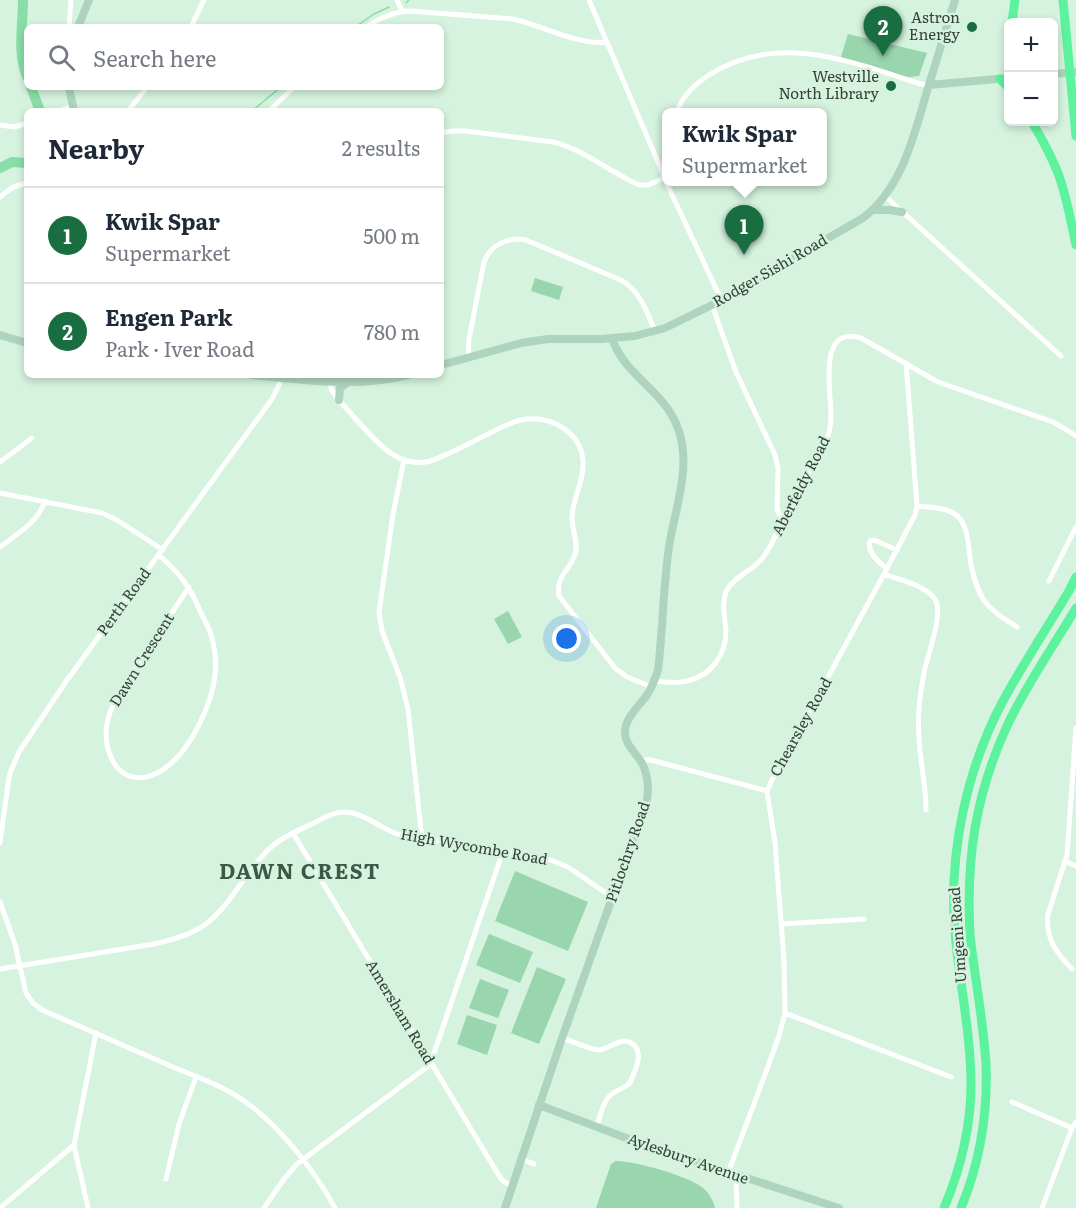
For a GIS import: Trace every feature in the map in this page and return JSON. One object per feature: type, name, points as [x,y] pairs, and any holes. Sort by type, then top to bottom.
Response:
[{"type":"highway","points":[[1013,18],[1015,0]]},
{"type":"highway","points":[[1064,0],[1076,136]]},
{"type":"highway","points":[[1035,126],[1060,177],[1076,245]]},
{"type":"highway","name":"Umgeni Road","points":[[944,1208],[962,1161],[971,1100],[969,1045],[958,967],[953,906],[955,859],[962,818],[974,772],[995,717],[1076,577]]},
{"type":"highway","name":"Umgeni Road","points":[[961,1208],[976,1161],[985,1105],[986,1062],[969,935],[969,870],[976,821],[986,781],[1008,725],[1036,673],[1076,608]]},
{"type":"street","points":[[69,24],[71,0]]},
{"type":"street","points":[[79,24],[89,0]]},
{"type":"street","points":[[193,24],[204,0]]},
{"type":"street","points":[[397,0],[402,11]]},
{"type":"street","points":[[589,0],[662,165]]},
{"type":"street","name":"Rodger Sishi Road","points":[[444,364],[521,343],[548,339],[635,336],[655,331],[675,324],[712,305],[863,218],[873,210],[897,179],[909,151],[955,0]]},
{"type":"street","points":[[371,24],[402,11],[513,19],[588,42],[607,42]]},
{"type":"street","points":[[679,108],[693,87],[718,69],[740,59],[783,52],[821,55],[929,85],[1004,78]]},
{"type":"street","points":[[1058,74],[1076,72]]},
{"type":"street","points":[[70,90],[73,108]]},
{"type":"street","points":[[131,108],[145,90]]},
{"type":"street","points":[[272,108],[291,90]]},
{"type":"street","points":[[0,125],[14,127],[24,124]]},
{"type":"street","points":[[444,132],[466,131],[553,142],[576,150],[639,185],[662,181]]},
{"type":"street","points":[[0,197],[14,187],[24,184]]},
{"type":"street","points":[[669,186],[721,299]]},
{"type":"street","points":[[885,196],[1061,356]]},
{"type":"street","points":[[873,210],[902,212]]},
{"type":"street","points":[[468,358],[469,339],[486,256],[494,247],[516,238],[526,240],[630,285],[642,301],[655,331]]},
{"type":"street","points":[[712,305],[736,372],[775,455],[778,468],[777,508],[779,514],[784,518]]},
{"type":"street","points":[[0,335],[24,342]]},
{"type":"street","name":"Aberfeldy Road","points":[[404,460],[422,463],[434,460],[503,426],[522,420],[546,421],[568,430],[581,450],[583,469],[572,517],[576,553],[559,582],[559,596],[615,668],[627,676],[653,684],[687,681],[700,676],[714,665],[721,655],[725,641],[724,603],[727,590],[759,563],[768,550],[827,439],[831,415],[830,360],[836,342],[847,336],[861,338],[938,382],[1053,422],[1076,436]]},
{"type":"street","name":"Pitlochry Road","points":[[505,1208],[562,1038],[647,800],[647,780],[640,760],[627,741],[625,730],[630,717],[653,684],[659,663],[669,547],[682,477],[683,451],[674,418],[661,400],[621,358],[612,338]]},
{"type":"street","name":"Chearsley Road","points":[[737,1208],[732,1174],[785,1013],[786,982],[775,843],[767,791],[913,521],[916,506],[906,363]]},
{"type":"street","name":"Perth Road","points":[[0,843],[10,773],[19,752],[68,680],[272,399],[280,378]]},
{"type":"street","points":[[394,378],[351,382],[329,378],[331,389],[339,400],[381,447],[404,460],[393,514],[379,612],[382,631],[400,677],[408,709],[422,839]]},
{"type":"street","points":[[339,400],[340,388],[351,382]]},
{"type":"street","points":[[0,462],[32,438]]},
{"type":"street","name":"Dawn Crescent","points":[[0,493],[93,510],[110,516],[161,552],[189,587],[209,629],[216,664],[212,691],[204,716],[187,747],[177,758],[155,774],[133,777],[113,762],[106,746],[107,720],[128,679],[189,587]]},
{"type":"street","points":[[0,547],[36,518],[45,501]]},
{"type":"street","points":[[916,506],[948,511],[958,517],[966,531],[972,565],[982,597],[994,612],[1017,627]]},
{"type":"street","points":[[1049,581],[1076,527]]},
{"type":"street","points":[[897,550],[874,540],[870,541],[869,548],[886,572],[926,590],[933,596],[937,605],[938,614],[924,670],[918,718],[926,810]]},
{"type":"street","points":[[1072,969],[1053,946],[1047,929],[1048,914],[1068,846],[1076,728]]},
{"type":"street","points":[[640,760],[647,759],[767,791]]},
{"type":"street","name":"High Wycombe Road","points":[[20,965],[154,944],[175,939],[196,930],[218,913],[268,850],[279,841],[330,815],[347,812],[389,831],[422,839],[541,857],[562,864],[614,896]]},
{"type":"street","name":"Amersham Road","points":[[293,833],[501,1179],[512,1187]]},
{"type":"street","points":[[264,1208],[284,1179],[302,1160],[427,1067],[503,851]]},
{"type":"street","points":[[1065,861],[1076,866]]},
{"type":"street","points":[[0,902],[15,944],[24,988],[32,1002],[42,1010],[231,1092],[249,1104],[275,1127],[336,1208]]},
{"type":"street","points":[[781,924],[864,919]]},
{"type":"street","points":[[0,969],[20,965]]},
{"type":"street","points":[[785,1013],[951,1077]]},
{"type":"street","points":[[88,1208],[74,1144],[96,1033]]},
{"type":"street","points":[[562,1038],[597,1050],[625,1041],[637,1048],[639,1060],[630,1083],[609,1096],[597,1126]]},
{"type":"street","points":[[166,1179],[179,1124],[196,1077]]},
{"type":"street","points":[[1012,1102],[1072,1128]]},
{"type":"street","name":"Aylesbury Avenue","points":[[539,1105],[642,1144],[839,1208]]},
{"type":"street","points":[[1042,1208],[1076,1122]]},
{"type":"street","points":[[0,1208],[74,1144]]},
{"type":"street","points":[[521,1159],[534,1164]]},
{"type":"green space","points":[[848,34],[927,53],[919,76],[901,78],[840,60]]},
{"type":"green space","points":[[535,278],[563,287],[559,300],[531,291]]},
{"type":"green space","points":[[508,611],[522,637],[508,644],[494,619]]},
{"type":"green space","points":[[515,871],[588,902],[568,951],[495,921]]},
{"type":"green space","points":[[489,934],[533,952],[520,983],[476,965]]},
{"type":"green space","points":[[537,967],[566,979],[539,1044],[511,1033]]},
{"type":"green space","points":[[480,979],[509,990],[498,1018],[469,1008]]},
{"type":"green space","points":[[467,1015],[497,1025],[487,1055],[457,1044]]},
{"type":"green space","points":[[616,1161],[661,1170],[696,1183],[709,1194],[715,1208],[596,1208],[611,1164]]},
{"type":"waterway","points":[[23,0],[21,49],[24,68]]},
{"type":"waterway","points":[[406,3],[409,0]]},
{"type":"waterway","points":[[359,24],[389,7]]},
{"type":"waterway","points":[[32,90],[39,108]]},
{"type":"waterway","points":[[256,108],[277,90]]},
{"type":"waterway","points":[[0,168],[12,162],[24,163]]},
{"type":"place","name":"Astron Energy","points":[[972,27]]},
{"type":"place","name":"Engen Park","points":[[883,56]]},
{"type":"place","name":"Westville North Library","points":[[891,86]]},
{"type":"place","name":"Kwik Spar","points":[[744,255]]},
{"type":"district","name":"DAWN CREST","points":[[300,872]]}]
